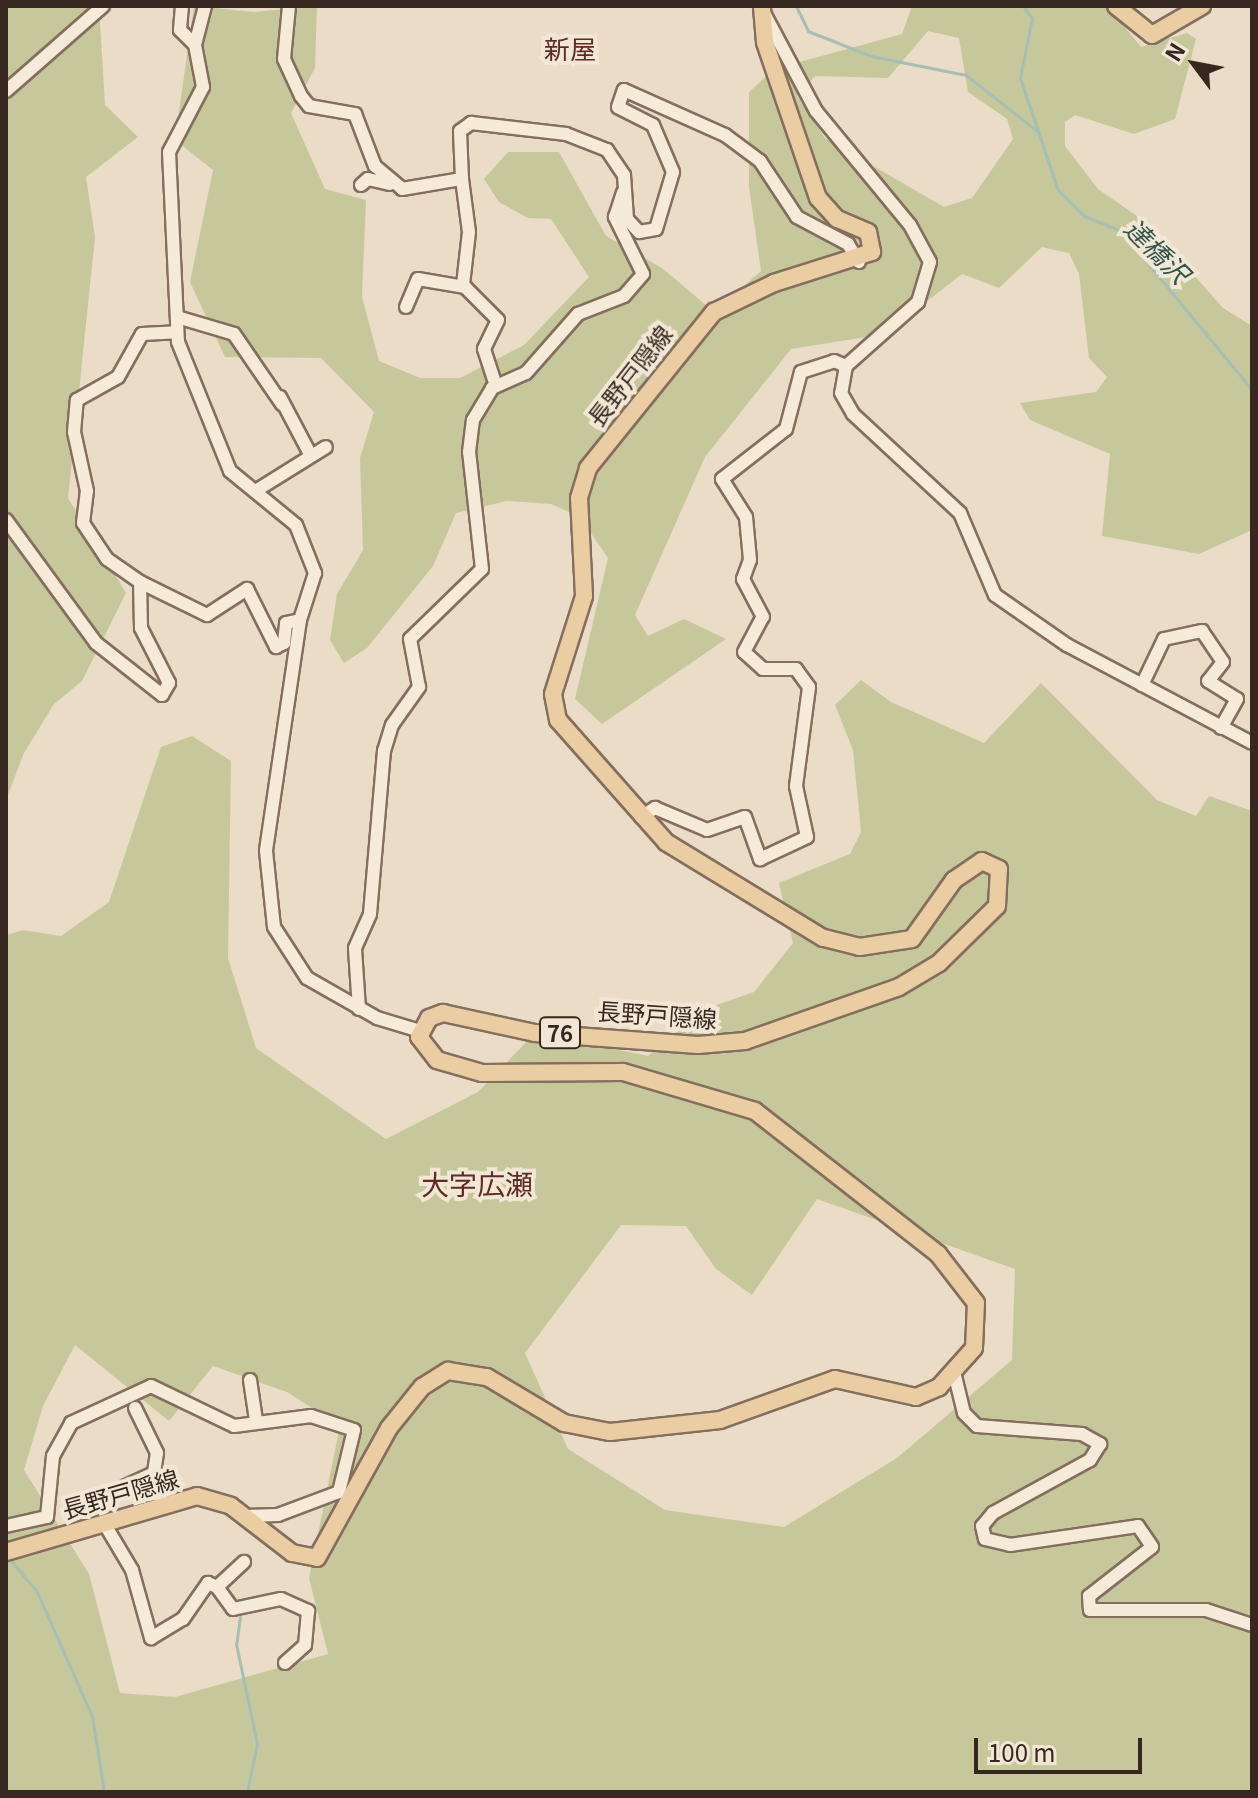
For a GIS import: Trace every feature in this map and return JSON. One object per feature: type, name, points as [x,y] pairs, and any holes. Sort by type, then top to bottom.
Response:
[{"type":"main road","points":[[1116,6],[1152,35],[1202,6]]},
{"type":"main road","points":[[762,8],[765,42],[823,209],[873,240],[872,252],[859,262]]},
{"type":"main road","name":"長野戸隠線","points":[[6,1552],[163,1504],[204,1497],[246,1516],[292,1553],[322,1554],[389,1428],[422,1387],[448,1371],[487,1377],[564,1423],[610,1432],[709,1422],[835,1379],[916,1397],[954,1372],[980,1330],[966,1288],[923,1241],[836,1181],[766,1118],[623,1072],[540,1078],[468,1070],[430,1056],[420,1031],[443,1013],[535,1033],[698,1045],[745,1041],[908,982],[986,922],[1001,894],[999,869],[982,861],[954,880],[912,939],[882,946],[838,943],[666,842],[558,720],[553,694],[584,596],[581,483],[701,322],[774,283],[859,262]]},
{"type":"street","points":[[6,91],[103,6]]},
{"type":"street","points":[[182,6],[180,30],[195,45]]},
{"type":"street","points":[[205,6],[195,45],[203,87],[169,152],[177,332],[230,471],[296,525],[313,555],[312,593],[300,620],[266,851],[274,927],[307,978],[359,1009],[420,1031]]},
{"type":"street","points":[[289,6],[284,59],[301,96],[309,106],[355,114],[365,148],[392,184]]},
{"type":"street","points":[[762,8],[816,111],[910,225],[930,262],[918,302],[846,366],[841,393],[853,414],[960,513],[995,595],[1142,685],[1252,743]]},
{"type":"street","points":[[465,287],[469,232],[460,131],[471,123],[595,140],[618,163],[627,219],[639,232],[656,229],[673,172],[653,125],[618,107],[624,90],[725,135],[760,161],[797,217],[848,244],[859,262]]},
{"type":"street","points":[[361,185],[368,179],[424,190],[462,179]]},
{"type":"street","points":[[359,1009],[355,948],[370,914],[384,751],[392,725],[419,687],[409,650],[414,628],[482,569],[469,452],[473,420],[496,386],[526,373],[578,314],[624,296],[643,274],[615,217],[623,192]]},
{"type":"street","points":[[406,307],[418,279],[465,287],[498,320],[484,349],[496,386]]},
{"type":"street","points":[[177,317],[234,334],[282,404],[310,454]]},
{"type":"street","points":[[177,332],[142,334],[118,377],[77,400],[74,432],[87,491],[83,523],[107,559],[140,582],[207,615],[247,589],[276,647],[284,643],[286,623],[300,620]]},
{"type":"street","points":[[641,817],[655,808],[707,830],[745,817],[760,859],[807,837],[796,786],[809,687],[796,669],[763,669],[744,652],[763,617],[743,579],[750,560],[746,517],[722,479],[786,429],[801,372],[834,361],[846,366]]},
{"type":"street","points":[[278,388],[282,404]]},
{"type":"street","points":[[257,490],[310,454],[326,447]]},
{"type":"street","points":[[6,520],[96,643],[148,688],[169,694],[141,628],[140,582]]},
{"type":"street","points":[[1142,685],[1164,639],[1202,631],[1223,662],[1208,681],[1237,699],[1221,728]]},
{"type":"street","points":[[954,1372],[964,1413],[977,1426],[1082,1434],[1100,1444],[1090,1460],[993,1513],[982,1526],[985,1539],[1010,1545],[1138,1526],[1152,1547],[1089,1596],[1090,1610],[1206,1610],[1252,1625]]},
{"type":"street","points":[[250,1380],[256,1420]]},
{"type":"street","points":[[6,1526],[47,1517],[53,1456],[71,1423],[116,1399],[151,1386],[234,1426],[256,1420],[311,1416],[354,1430],[339,1492],[278,1515],[246,1516]]},
{"type":"street","points":[[135,1408],[157,1453],[154,1473],[163,1504]]},
{"type":"street","points":[[126,1486],[154,1473]]},
{"type":"street","points":[[104,1523],[132,1570],[151,1638],[183,1619],[208,1583],[217,1587],[233,1609],[281,1599],[308,1611],[305,1645],[285,1663]]},
{"type":"street","points":[[217,1587],[244,1562]]},
{"type":"green space","points":[[6,6],[99,6],[105,105],[138,137],[86,177],[95,237],[68,498],[126,593],[82,681],[54,704],[24,753],[6,800]]},
{"type":"green space","points":[[194,6],[254,12],[317,6],[315,68],[291,113],[325,189],[366,200],[362,297],[379,361],[420,378],[460,378],[524,345],[589,277],[551,219],[528,218],[499,202],[484,179],[508,152],[559,152],[606,236],[662,268],[714,312],[761,271],[749,187],[749,92],[774,69],[902,34],[912,6],[1118,6],[1113,13],[1141,47],[1187,33],[1196,39],[1175,119],[1134,134],[1075,115],[1065,122],[1065,146],[1098,189],[1150,225],[1223,308],[1252,326],[1252,530],[1199,554],[1102,536],[1110,454],[1030,420],[1020,403],[1096,392],[1107,377],[1089,358],[1079,274],[1069,253],[1042,247],[999,288],[962,274],[885,334],[791,349],[705,457],[635,615],[648,636],[684,619],[726,639],[602,724],[575,699],[608,558],[580,517],[551,504],[507,501],[456,513],[433,566],[367,648],[344,663],[330,640],[337,594],[363,550],[360,458],[374,412],[321,358],[225,357],[190,282],[213,170],[175,140]],"holes":[[[928,31],[959,38],[968,92],[1007,119],[1013,139],[972,198],[944,207],[825,138],[797,96],[815,76],[888,78]]]},
{"type":"green space","points":[[861,680],[891,702],[984,743],[1041,683],[1157,800],[1196,816],[1209,796],[1252,811],[1252,1792],[6,1792],[6,935],[23,930],[61,936],[109,902],[161,747],[192,736],[231,761],[228,958],[256,1048],[386,1139],[478,1092],[535,1033],[648,1056],[702,1010],[754,992],[793,943],[779,883],[850,854],[861,832],[853,750],[835,705]],"holes":[[[817,1199],[1015,1269],[1012,1360],[897,1458],[784,1527],[665,1510],[568,1449],[525,1353],[621,1225],[686,1226],[716,1269],[752,1295]],[[75,1345],[169,1421],[213,1366],[287,1392],[340,1426],[309,1578],[328,1654],[175,1697],[120,1693],[89,1574],[24,1470],[43,1406]]]},
{"type":"waterway","points":[[796,6],[808,31],[871,56],[966,75],[1037,131]]},
{"type":"waterway","name":"達橋沢","points":[[1023,6],[1032,18],[1020,78],[1058,190],[1084,216],[1121,231],[1252,390]]},
{"type":"waterway","points":[[12,1562],[37,1592],[92,1716],[104,1792]]},
{"type":"waterway","points":[[240,1617],[236,1644],[257,1744],[247,1792]]},
{"type":"district","name":"新屋","points":[[570,48]]},
{"type":"district","name":"大字広瀬","points":[[477,1183]]}]
